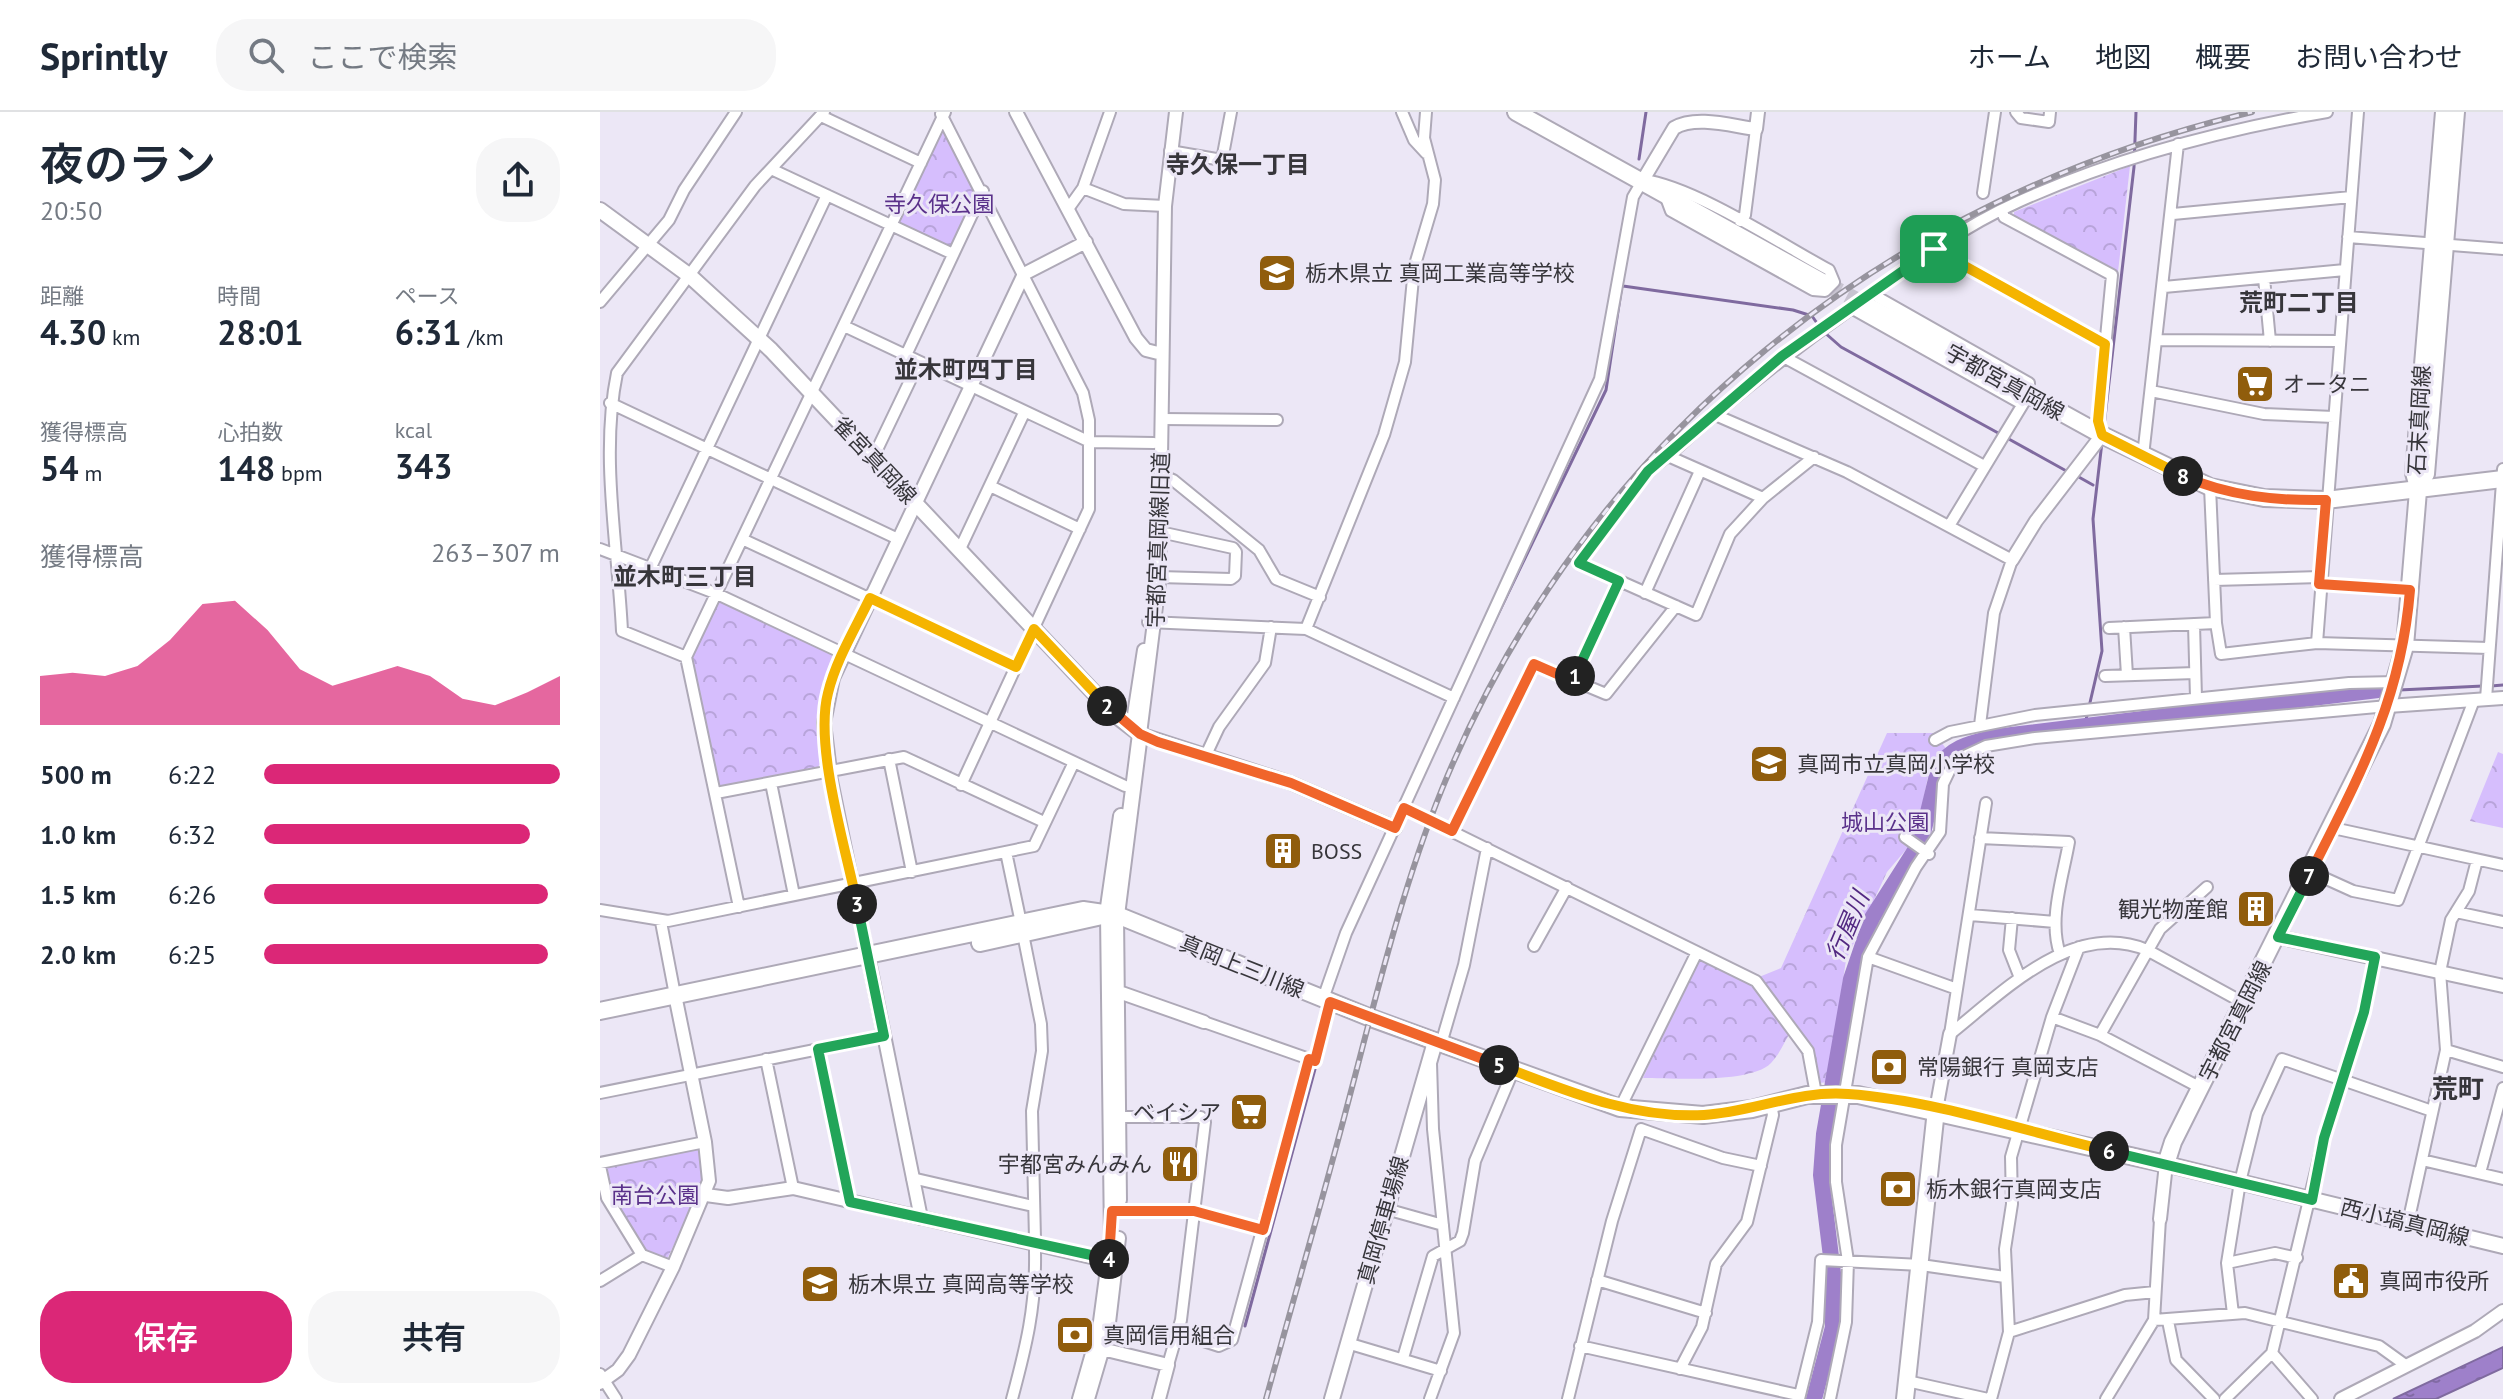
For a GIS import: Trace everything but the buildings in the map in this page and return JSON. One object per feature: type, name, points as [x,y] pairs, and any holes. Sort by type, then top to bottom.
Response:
[{"type":"main road","points":[[1516,112],[1826,284]]},
{"type":"main road","name":"石末真岡線","points":[[2439,244],[2443,112]]},
{"type":"main road","name":"石末真岡線","points":[[2418,491],[2413,473],[2457,112]]},
{"type":"main road","name":"雀宮真岡線","points":[[600,210],[690,276],[759,339],[1034,629],[1136,731]]},
{"type":"main road","name":"宇都宮真岡線","points":[[1863,301],[2026,399],[2210,487],[2264,498],[2326,500],[2418,491],[2405,646],[2388,706],[2333,828],[2170,1149],[2166,1164]]},
{"type":"main road","points":[[2418,491],[2503,479]]},
{"type":"main road","points":[[1112,915],[1125,786],[1136,731]]},
{"type":"main road","points":[[1112,915],[1136,731]]},
{"type":"main road","points":[[600,1020],[676,1000],[869,960],[1022,929],[1112,915]]},
{"type":"main road","name":"真岡上三川線","points":[[1112,915],[1327,1001],[1433,1050],[1513,1071],[1620,1108],[1703,1115],[1832,1094],[1936,1110],[2166,1164]]},
{"type":"main road","points":[[600,1011],[676,1000]]},
{"type":"main road","name":"真岡停車場線","points":[[1332,1399],[1433,1050]]},
{"type":"main road","points":[[1905,1399],[1936,1110]]},
{"type":"main road","name":"西小塙真岡線","points":[[2166,1164],[2503,1246]]},
{"type":"street","points":[[600,302],[605,286],[669,220],[684,190],[736,112]]},
{"type":"street","points":[[1017,112],[1136,338],[1158,354]]},
{"type":"street","points":[[1068,209],[1083,188],[1110,112]]},
{"type":"street","points":[[1158,354],[1161,206],[1168,112]]},
{"type":"street","points":[[1161,206],[1176,112]]},
{"type":"street","points":[[1170,151],[1222,160],[1231,112]]},
{"type":"street","points":[[1402,112],[1414,140],[1427,154]]},
{"type":"street","points":[[1306,629],[1384,435],[1405,362],[1414,268],[1433,204],[1435,180],[1424,138],[1426,112]]},
{"type":"street","points":[[1740,221],[1745,215],[1758,112]]},
{"type":"street","points":[[1983,193],[1995,112]]},
{"type":"street","points":[[2016,112],[2021,118],[2049,122],[2050,112]]},
{"type":"street","points":[[1814,457],[1763,498],[1730,534],[1696,615],[1579,563],[1648,471],[1782,356],[1934,249],[2002,211],[2086,175],[2178,144],[2238,128],[2327,112]]},
{"type":"street","points":[[2317,643],[2358,112]]},
{"type":"street","points":[[739,907],[686,657],[942,113]]},
{"type":"street","points":[[942,113],[1083,393],[1090,442],[1089,509],[961,785]]},
{"type":"street","points":[[686,657],[622,631],[619,557],[609,481],[610,403],[617,373],[771,169],[822,114],[921,163]]},
{"type":"street","points":[[1116,991],[1315,1061],[1327,1001],[1346,933],[1600,379],[1633,197],[1674,128],[1680,124],[1698,122],[1756,129]]},
{"type":"street","points":[[2143,456],[2173,214],[2178,144]]},
{"type":"street","points":[[771,169],[953,254]]},
{"type":"street","points":[[1643,180],[1667,183],[1740,221],[1829,270],[1834,282],[1825,291],[1813,290],[1671,211],[1664,194]]},
{"type":"street","points":[[1083,188],[1124,204],[1161,206]]},
{"type":"street","points":[[906,355],[983,191]]},
{"type":"street","points":[[650,569],[827,195]]},
{"type":"street","points":[[2173,214],[2351,197]]},
{"type":"street","points":[[1980,725],[1994,613],[2012,560],[2036,521],[2102,435],[2098,421],[2112,275],[2004,217],[2002,211]]},
{"type":"street","points":[[2348,237],[2503,249]]},
{"type":"street","points":[[921,1218],[830,771],[825,708],[843,654],[1024,274],[1086,242]]},
{"type":"street","points":[[1934,249],[2105,344]]},
{"type":"street","points":[[2164,287],[2345,270]]},
{"type":"street","points":[[2264,278],[2270,341]]},
{"type":"street","points":[[844,326],[1090,442],[1154,443]]},
{"type":"street","points":[[2158,340],[2340,341]]},
{"type":"street","name":"宇都宮真岡線旧道","points":[[1136,731],[1159,577],[1162,419],[1158,354]]},
{"type":"street","name":"宇都宮真岡線旧道","points":[[1152,622],[1158,354]]},
{"type":"street","points":[[1782,356],[1984,466]]},
{"type":"street","points":[[873,458],[919,362]]},
{"type":"street","points":[[2151,391],[2264,414],[2334,417]]},
{"type":"street","points":[[1949,526],[2026,399]]},
{"type":"street","points":[[610,403],[898,539]]},
{"type":"street","points":[[959,551],[1024,413]]},
{"type":"street","points":[[1713,414],[1814,457],[2012,560]]},
{"type":"street","points":[[1162,419],[1277,420]]},
{"type":"street","points":[[1668,456],[1763,498]]},
{"type":"street","points":[[2311,872],[2353,891],[2398,900],[2480,699],[2489,648],[2503,469]]},
{"type":"street","points":[[1645,593],[1700,471]]},
{"type":"street","points":[[1161,475],[1173,480],[1259,550],[1276,579],[1320,597]]},
{"type":"street","points":[[990,486],[1080,529]]},
{"type":"street","points":[[2210,487],[2216,623],[2221,654],[2317,643],[2489,648]]},
{"type":"street","points":[[1159,577],[1231,579],[1235,576],[1236,552],[1233,548],[1160,532]]},
{"type":"street","points":[[742,539],[1016,667]]},
{"type":"street","points":[[600,549],[715,593],[1125,786]]},
{"type":"street","points":[[2214,580],[2320,580],[2410,590]]},
{"type":"street","points":[[1573,681],[1619,581]]},
{"type":"street","points":[[1452,831],[1534,664],[1606,694],[1676,606]]},
{"type":"street","points":[[1152,622],[1306,629],[1454,698]]},
{"type":"street","points":[[2109,628],[2216,623]]},
{"type":"street","points":[[2194,624],[2196,698]]},
{"type":"street","points":[[1205,757],[1219,727],[1265,663],[1271,627]]},
{"type":"street","points":[[2124,627],[2127,675]]},
{"type":"street","points":[[2105,676],[2195,673]]},
{"type":"street","points":[[1935,740],[1950,732],[2035,715],[2396,682]]},
{"type":"street","points":[[1832,1094],[1868,957],[1916,867],[1929,854],[1940,832],[1943,784],[1954,761],[1986,746],[2035,738],[2503,698]]},
{"type":"street","points":[[2035,715],[2035,738]]},
{"type":"street","points":[[1136,731],[1205,757],[1291,783],[1395,828]]},
{"type":"street","points":[[716,793],[904,757],[1044,822]]},
{"type":"street","points":[[889,759],[912,872]]},
{"type":"street","points":[[600,910],[661,922],[1034,846],[1074,762]]},
{"type":"street","points":[[771,783],[794,895]]},
{"type":"street","points":[[1936,1110],[1986,803]]},
{"type":"street","points":[[1404,808],[1756,981],[1808,1051],[1832,1094],[1838,1123],[1835,1166],[1847,1261],[1846,1322],[1830,1399]]},
{"type":"street","points":[[2333,828],[2503,865]]},
{"type":"street","points":[[1905,837],[1929,854]]},
{"type":"street","points":[[1980,838],[2069,842],[2055,922],[2054,938],[2060,954]]},
{"type":"street","points":[[1430,1399],[1454,1333],[1433,1129],[1433,1050],[1443,1037],[1459,985],[1487,848]]},
{"type":"street","points":[[1006,852],[1041,1024],[1042,1051],[1032,1111],[1036,1299],[1012,1399]]},
{"type":"street","points":[[2408,1223],[2446,1050],[2440,972],[2456,912],[2469,891],[2477,860]]},
{"type":"street","points":[[1534,946],[1567,887]]},
{"type":"street","points":[[2100,1035],[2160,929],[2207,887]]},
{"type":"street","points":[[2456,912],[2503,922]]},
{"type":"street","points":[[1088,1399],[1100,1348],[1113,1262],[1116,1212],[1116,991],[1112,915]]},
{"type":"street","points":[[1112,915],[1116,1117]]},
{"type":"street","points":[[1970,915],[2055,922]]},
{"type":"street","points":[[2012,918],[2009,950],[2020,978]]},
{"type":"street","points":[[616,1399],[601,1379],[629,1355],[706,1195],[709,1165],[661,922]]},
{"type":"street","points":[[2278,937],[2503,986]]},
{"type":"street","points":[[1950,1034],[2020,978],[2060,954],[2079,947],[2130,943],[2244,1003]]},
{"type":"street","points":[[1907,1381],[1989,1399],[2009,1332],[2005,1249],[2012,1204],[2010,1164],[2017,1129],[2052,1017],[2079,947]]},
{"type":"street","points":[[1620,1108],[1697,952]]},
{"type":"street","points":[[1868,957],[1957,989]]},
{"type":"street","points":[[2225,1399],[2272,1353],[2312,1200],[2324,1138],[2364,1012],[2375,957]]},
{"type":"street","points":[[2052,1017],[2100,1035],[2201,1088]]},
{"type":"street","points":[[600,1093],[884,1036]]},
{"type":"street","points":[[818,1049],[850,1202]]},
{"type":"street","points":[[2446,1050],[2503,1067]]},
{"type":"street","points":[[766,1059],[793,1188]]},
{"type":"street","points":[[1179,1333],[1219,1346],[1232,1340],[1309,1059]]},
{"type":"street","points":[[2233,1314],[2227,1263],[2240,1182],[2257,1114],[2282,1059],[2342,1083],[2432,1111]]},
{"type":"street","points":[[1403,1358],[1433,1256],[1446,1246],[1460,1241],[1475,1161],[1513,1071]]},
{"type":"street","points":[[2480,1173],[2503,1088]]},
{"type":"street","points":[[1680,1369],[1706,1313],[1716,1264],[1747,1222],[1773,1115],[1771,1104]]},
{"type":"street","points":[[1116,1117],[1201,1117],[1205,1122],[1179,1333],[1159,1399]]},
{"type":"street","points":[[1568,1399],[1597,1280],[1641,1129],[1723,1158],[1761,1166]]},
{"type":"street","points":[[673,1267],[642,1255],[603,1200],[600,1164],[705,1142]]},
{"type":"street","points":[[2422,1160],[2503,1179]]},
{"type":"street","points":[[2106,1399],[2154,1320],[2166,1164]]},
{"type":"street","points":[[912,1178],[1033,1206]]},
{"type":"street","points":[[706,1195],[728,1198],[793,1188],[1113,1262]]},
{"type":"street","points":[[1386,1209],[1443,1225]]},
{"type":"street","points":[[1116,1212],[1194,1211],[1263,1230]]},
{"type":"street","points":[[2227,1263],[2275,1253],[2297,1258]]},
{"type":"street","points":[[600,1281],[642,1255]]},
{"type":"street","points":[[1580,1346],[1799,1397],[1818,1322],[1824,1260],[1921,1265],[2005,1277]]},
{"type":"street","points":[[1597,1280],[1706,1313]]},
{"type":"street","points":[[2009,1332],[2125,1295],[2155,1292]]},
{"type":"street","points":[[2341,1399],[2404,1364],[2475,1331],[2503,1311]]},
{"type":"street","points":[[2154,1320],[2245,1313],[2379,1346],[2404,1364]]},
{"type":"street","points":[[2168,1321],[2176,1360],[2214,1399]]},
{"type":"street","points":[[1347,1343],[1441,1371]]},
{"type":"street","points":[[1100,1348],[1168,1365]]},
{"type":"street","points":[[1079,1399],[1100,1348]]},
{"type":"street","points":[[2272,1353],[2312,1399]]},
{"type":"green space","name":"寺久保公園","points":[[942,115],[983,191],[953,254],[890,224]]},
{"type":"green space","points":[[2130,166],[2118,272],[2014,216],[2014,212]]},
{"type":"green space","points":[[722,600],[837,652],[821,704],[823,759],[818,767],[722,787],[716,782],[692,653],[715,601]]},
{"type":"green space","name":"城山公園","points":[[1887,733],[1934,733],[1948,751],[1930,766],[1916,838],[1887,872],[1846,960],[1828,1082],[1819,1083],[1813,1051],[1759,977],[1781,968]]},
{"type":"green space","points":[[2498,752],[2503,754],[2503,828],[2470,821]]},
{"type":"green space","points":[[1702,958],[1751,985],[1791,1031],[1774,1060],[1761,1070],[1729,1077],[1643,1078],[1696,961]]},
{"type":"green space","name":"南台公園","points":[[697,1147],[701,1150],[703,1184],[667,1259],[656,1256],[645,1249],[626,1224],[605,1169],[611,1164]]},
{"type":"water","points":[[2503,1347],[2503,1368],[2436,1399],[2393,1399]]},
{"type":"waterway","points":[[1639,159],[1646,112]]},
{"type":"waterway","points":[[2104,426],[2134,167],[2136,112]]},
{"type":"waterway","points":[[1487,637],[1606,390],[1625,265]]},
{"type":"waterway","points":[[1623,286],[1793,310],[1812,316],[1819,326]]},
{"type":"waterway","points":[[1824,332],[1841,347],[2000,434]]},
{"type":"waterway","points":[[2007,438],[2070,473]]},
{"type":"waterway","points":[[2085,724],[2102,651],[2093,519],[2102,442]]},
{"type":"waterway","points":[[2077,476],[2093,485]]},
{"type":"waterway","name":"行屋川","points":[[2491,686],[2503,685]]},
{"type":"waterway","name":"行屋川","points":[[2399,690],[2483,686]]},
{"type":"waterway","name":"行屋川","points":[[2378,690],[2387,690]]},
{"type":"waterway","name":"行屋川","points":[[1814,1399],[1833,1327],[1833,1273],[1821,1175],[1824,1134],[1851,979],[1872,918],[1921,841],[1939,767],[1944,760],[1963,746],[1995,737],[2378,690]]},
{"type":"waterway","points":[[1245,1326],[1315,1069]]},
{"type":"tunnel","points":[[1826,284],[1866,305]]},
{"type":"railway","points":[[1266,1399],[1389,950],[1427,828],[1442,789],[1503,663],[1578,547],[1665,443],[1764,351],[1873,271],[1992,205],[2119,151],[2252,112]]},
{"type":"place","name":"栃木県立 真岡工業高等学校","points":[[1277,273]]},
{"type":"place","name":"オータニ","points":[[2255,384]]},
{"type":"place","name":"真岡市立真岡小学校","points":[[1769,764]]},
{"type":"place","name":"BOSS","points":[[1283,851]]},
{"type":"place","name":"観光物産館","points":[[2256,909]]},
{"type":"place","name":"常陽銀行 真岡支店","points":[[1889,1067]]},
{"type":"place","name":"ベイシア","points":[[1249,1112]]},
{"type":"place","name":"宇都宮みんみん","points":[[1180,1164]]},
{"type":"place","name":"栃木銀行真岡支店","points":[[1898,1189]]},
{"type":"place","name":"真岡市役所","points":[[2351,1281]]},
{"type":"place","name":"栃木県立 真岡高等学校","points":[[820,1284]]},
{"type":"place","name":"真岡信用組合","points":[[1075,1335]]},
{"type":"district","name":"寺久保一丁目","points":[[1238,165]]},
{"type":"district","name":"荒町二丁目","points":[[2299,303]]},
{"type":"district","name":"並木町四丁目","points":[[966,370]]},
{"type":"district","name":"並木町三丁目","points":[[685,577]]},
{"type":"district","name":"荒町","points":[[2458,1089]]},
{"type":"route","points":[[1934,249],[2105,344],[2098,421],[2102,435],[2210,487],[2264,498],[2326,500],[2319,584],[2410,590],[2405,646],[2382,724],[2278,937],[2375,957],[2364,1012],[2324,1138],[2311,1191],[2312,1200],[1869,1096],[1807,1095],[1752,1109],[1703,1115],[1661,1114],[1620,1108],[1568,1092],[1330,1002],[1315,1061],[1309,1059],[1263,1230],[1194,1211],[1112,1211],[1109,1262],[850,1202],[818,1049],[884,1036],[830,771],[824,723],[833,678],[870,598],[1016,667],[1034,629],[1114,714],[1140,734],[1291,783],[1395,828],[1404,808],[1452,831],[1534,664],[1573,681],[1619,581],[1579,563],[1648,471],[1782,356],[1934,249]]}]
